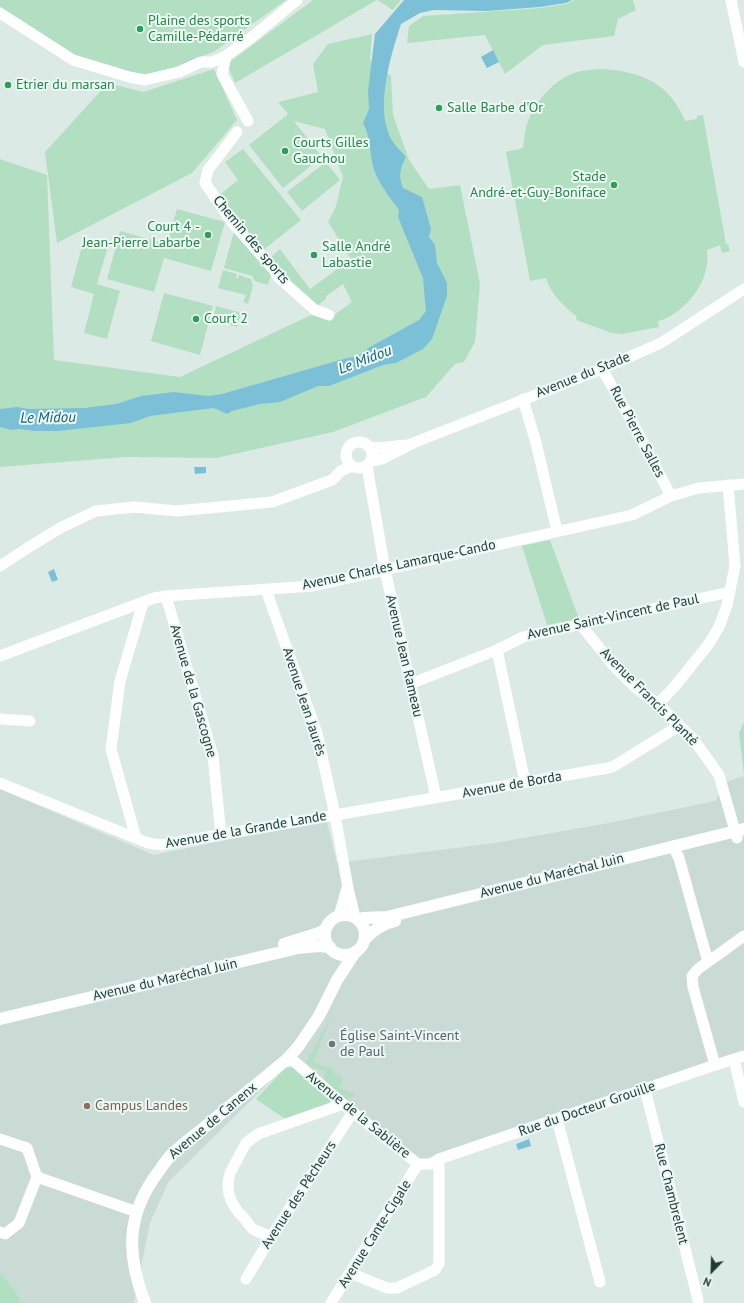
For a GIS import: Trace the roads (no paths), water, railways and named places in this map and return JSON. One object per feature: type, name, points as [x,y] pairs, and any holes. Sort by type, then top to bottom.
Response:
[{"type":"main road","name":"Avenue du Maréchal Juin","points":[[365,939],[377,928],[391,922],[740,834]]},
{"type":"main road","name":"Avenue du Maréchal Juin","points":[[357,919],[386,916],[675,850]]},
{"type":"main road","points":[[344,915],[357,919],[364,929],[365,939],[362,945],[352,953],[342,954],[332,949],[326,938],[326,929],[333,919],[344,915]]},
{"type":"main road","name":"Avenue du Maréchal Juin","points":[[0,1012],[276,946],[326,929]]},
{"type":"main road","name":"Avenue du Maréchal Juin","points":[[0,1019],[298,948],[318,946],[332,949]]},
{"type":"main road","name":"Avenue de Canenx","points":[[332,949],[337,964],[337,980]]},
{"type":"main road","name":"Avenue de Canenx","points":[[145,1303],[138,1284],[132,1260],[132,1235],[137,1212],[152,1181],[171,1155],[288,1059],[319,1016],[337,980],[356,951]]},
{"type":"street","points":[[0,13],[73,60],[145,80],[179,72],[201,62],[212,62],[226,56],[297,0]]},
{"type":"street","points":[[731,0],[744,62]]},
{"type":"street","points":[[226,56],[222,74],[248,121]]},
{"type":"street","name":"Chemin des sports","points":[[237,132],[208,170],[205,183],[232,222],[275,271],[278,277],[315,310],[329,315]]},
{"type":"street","name":"Avenue du Stade","points":[[369,463],[398,452],[413,443],[602,369],[661,343],[744,289]]},
{"type":"street","name":"Rue Pierre Salles","points":[[602,369],[629,416],[671,496]]},
{"type":"street","points":[[523,399],[538,450],[557,531]]},
{"type":"street","points":[[358,443],[366,444],[372,454],[369,463],[359,468],[352,466],[347,458],[347,450],[358,443]]},
{"type":"street","name":"Avenue du Stade","points":[[369,447],[378,448],[413,443]]},
{"type":"street","name":"Avenue Jean Rameau","points":[[369,463],[385,570],[436,798]]},
{"type":"street","points":[[0,566],[62,528],[96,511],[134,507],[177,511],[272,502],[332,480],[341,471],[352,466]]},
{"type":"street","name":"Avenue Charles Lamarque-Cando","points":[[0,656],[143,603],[166,596],[313,586],[632,515],[671,496],[699,488],[744,484]]},
{"type":"street","points":[[658,704],[708,646],[719,627],[730,592],[735,566],[728,485]]},
{"type":"street","name":"Avenue Jean Jaurès","points":[[266,590],[317,733],[335,814],[348,888],[357,919]]},
{"type":"street","name":"Avenue Saint-Vincent de Paul","points":[[410,684],[497,650],[523,637],[730,592]]},
{"type":"street","name":"Avenue de la Gascogne","points":[[166,596],[213,756],[221,835]]},
{"type":"street","points":[[136,838],[110,749],[120,681],[143,603]]},
{"type":"street","name":"Avenue Francis Planté","points":[[581,625],[612,665],[637,689],[658,704],[694,740],[719,775],[740,834]]},
{"type":"street","points":[[497,650],[525,782]]},
{"type":"street","points":[[0,719],[30,721]]},
{"type":"street","name":"Avenue de Borda","points":[[335,814],[608,768],[614,766],[679,726]]},
{"type":"street","name":"Avenue de la Grande Lande","points":[[0,783],[148,843],[161,845],[335,814]]},
{"type":"street","points":[[675,850],[679,858],[708,962]]},
{"type":"street","name":"Avenue Jean Jaurès","points":[[339,916],[348,888]]},
{"type":"street","points":[[715,1064],[693,987],[692,976],[698,969],[744,936]]},
{"type":"street","points":[[739,1058],[744,1102]]},
{"type":"street","name":"Rue du Docteur Grouille","points":[[435,1161],[715,1064],[739,1058]]},
{"type":"street","name":"Avenue de la Sablière","points":[[288,1059],[295,1062],[343,1104],[418,1164],[435,1161]]},
{"type":"street","name":"Rue Chambrelent","points":[[645,1089],[698,1300]]},
{"type":"street","points":[[271,1237],[253,1229],[234,1207],[229,1195],[228,1178],[246,1143],[258,1134],[343,1104]]},
{"type":"street","name":"Avenue des Pêcheurs","points":[[246,1279],[271,1237],[353,1112]]},
{"type":"street","points":[[557,1119],[600,1282]]},
{"type":"street","points":[[0,1139],[27,1148],[37,1177],[19,1224],[5,1234],[0,1232]]},
{"type":"street","points":[[350,1273],[388,1288],[397,1288],[434,1270],[439,1264],[435,1161]]},
{"type":"street","name":"Avenue Cante-Cigale","points":[[331,1303],[418,1164]]},
{"type":"street","points":[[37,1177],[137,1212]]},
{"type":"water","name":"Le Midou","points":[[404,0],[572,0],[566,3],[540,7],[487,11],[433,10],[420,13],[401,24],[393,49],[387,78],[384,106],[385,119],[391,139],[406,157],[400,172],[403,188],[422,197],[431,229],[429,237],[435,245],[437,263],[447,283],[447,296],[432,339],[423,349],[396,363],[383,365],[329,386],[318,386],[280,402],[260,404],[232,411],[227,414],[214,408],[150,416],[131,423],[58,431],[12,430],[0,427],[0,409],[17,407],[29,409],[84,408],[116,404],[141,396],[174,392],[208,396],[222,394],[347,358],[356,357],[370,347],[419,320],[426,311],[423,278],[398,217],[399,210],[377,178],[366,128],[363,123],[369,109],[368,91],[375,34]]},
{"type":"water","points":[[493,50],[499,62],[487,68],[481,57]]},
{"type":"water","points":[[194,467],[206,467],[206,473],[195,474]]},
{"type":"water","points":[[54,569],[58,580],[52,582],[48,572]]},
{"type":"water","points":[[529,1139],[531,1146],[518,1150],[516,1144]]},
{"type":"place","name":"Plaine des sports Camille-Pédarré","points":[[140,29]]},
{"type":"place","name":"Etrier du marsan","points":[[8,85]]},
{"type":"place","name":"Salle Barbe d'Or","points":[[439,108]]},
{"type":"place","name":"Courts Gilles Gauchou","points":[[285,151]]},
{"type":"place","name":"Stade André-et-Guy-Boniface","points":[[614,185]]},
{"type":"place","name":"Court 4 - Jean-Pierre Labarbe","points":[[208,235]]},
{"type":"place","name":"Salle André Labastie","points":[[314,255]]},
{"type":"place","name":"Court 2","points":[[196,319]]},
{"type":"place","name":"Église Saint-Vincent de Paul","points":[[332,1044]]},
{"type":"place","name":"Campus Landes","points":[[87,1106]]}]
